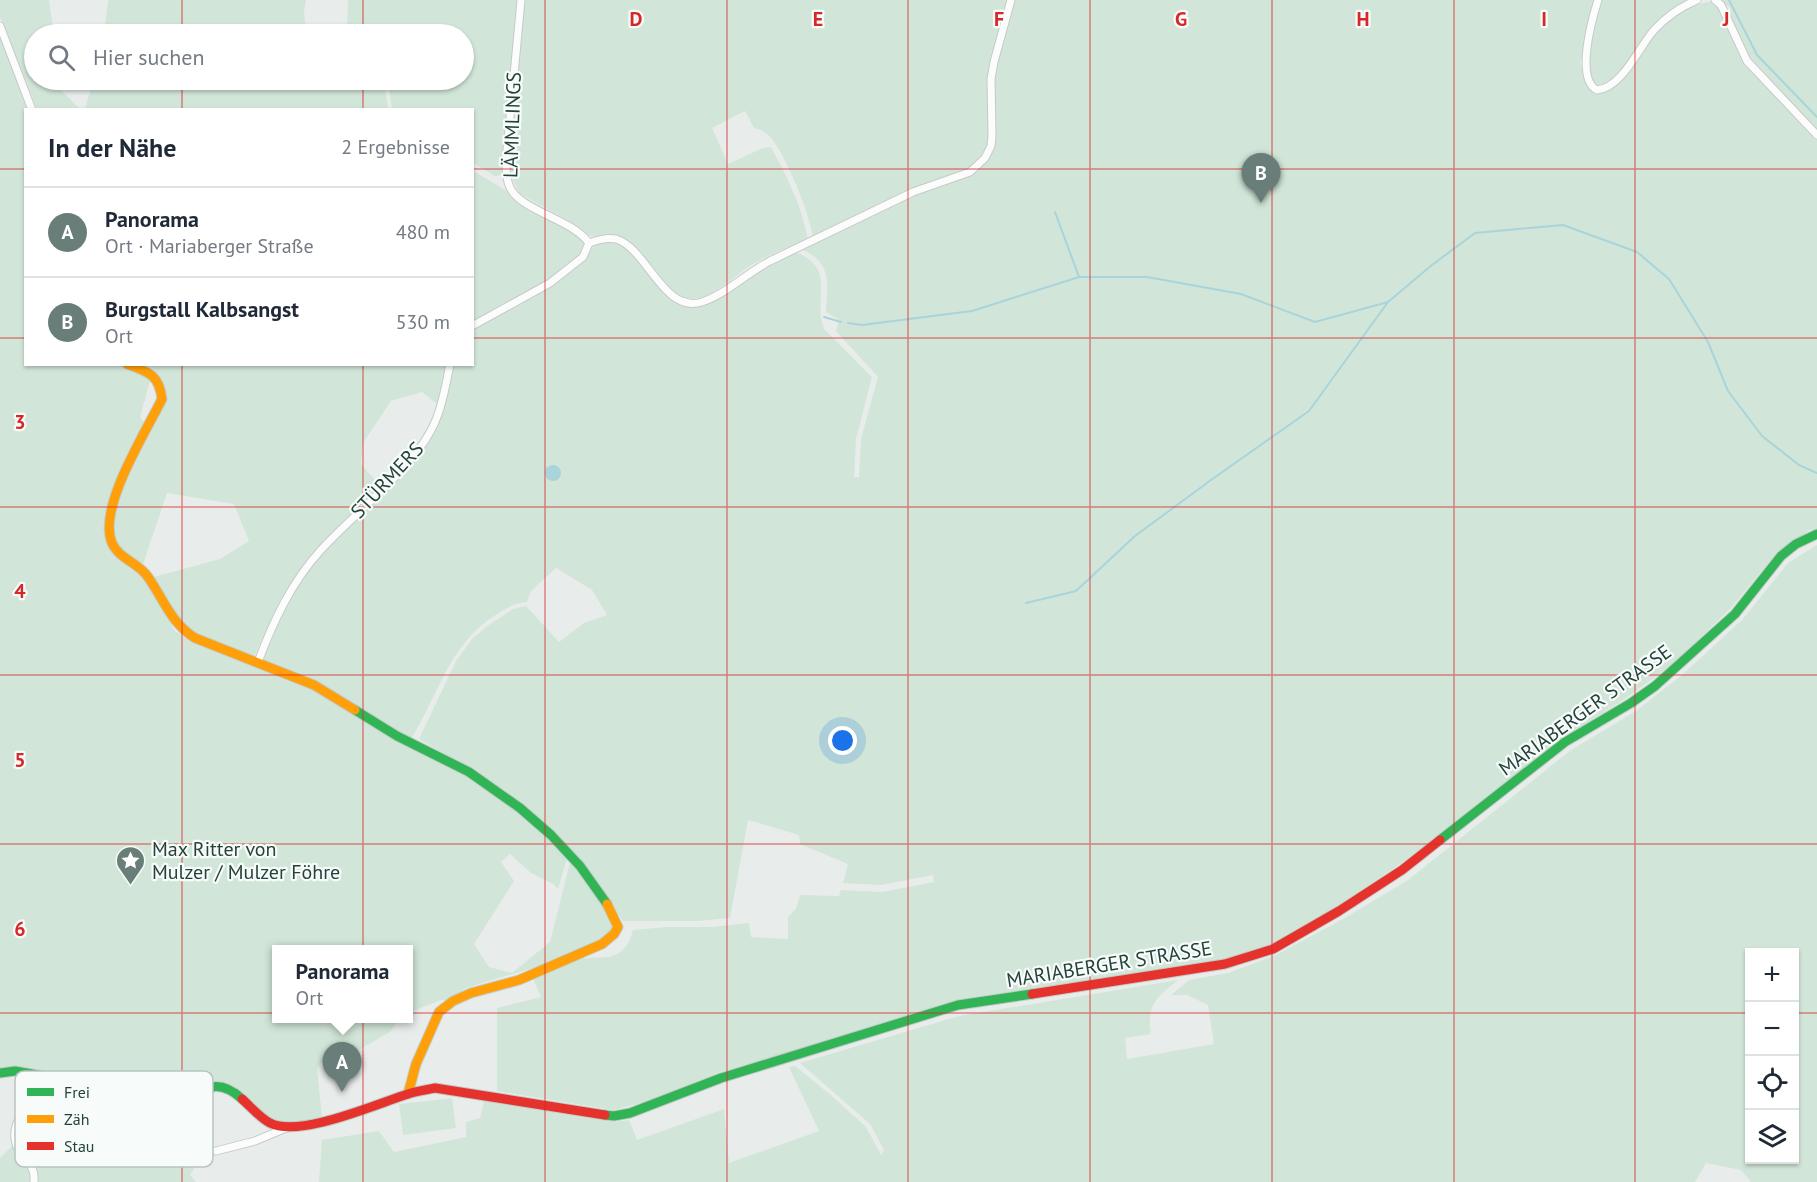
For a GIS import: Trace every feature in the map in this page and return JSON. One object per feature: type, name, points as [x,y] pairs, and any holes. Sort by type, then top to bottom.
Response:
[{"type":"street","name":"LÄMMLINGS","points":[[521,0],[506,161],[509,187],[516,197],[578,232],[589,243]]},
{"type":"street","points":[[474,325],[550,283],[583,257],[589,243],[600,239],[614,238],[627,245],[675,298],[687,303],[702,302],[770,261],[913,192],[970,172],[985,158],[991,146],[994,62],[1011,0]]},
{"type":"street","points":[[1598,0],[1588,38],[1586,66],[1586,76],[1590,85],[1597,90],[1610,86],[1632,63],[1653,31],[1668,17],[1696,0]]},
{"type":"street","points":[[1715,0],[1721,4],[1747,61],[1817,135]]},
{"type":"street","points":[[0,26],[24,89]]},
{"type":"street","points":[[24,90],[31,108]]},
{"type":"street","points":[[132,366],[152,374],[161,386],[162,399],[128,467],[112,507],[108,525],[111,541],[123,555],[148,576],[178,627],[195,638],[314,685],[397,736],[469,772],[520,808],[551,835],[580,866],[608,905],[618,927],[614,934],[602,944],[519,980],[471,993],[453,1001],[439,1012],[416,1064],[408,1094]]},
{"type":"street","name":"STÜRMERS","points":[[257,661],[275,617],[319,552],[408,462],[424,441],[435,423],[449,366]]},
{"type":"street","name":"MARIABERGER STRASSE","points":[[216,1151],[255,1141],[286,1128],[318,1123],[381,1105],[408,1094],[435,1088],[614,1116],[630,1113],[721,1078],[958,1005],[1225,964],[1273,949],[1339,911],[1402,870],[1565,742],[1631,704],[1655,686],[1735,614],[1781,556],[1796,544],[1817,534]]},
{"type":"street","points":[[0,1073],[15,1071]]},
{"type":"street","points":[[213,1087],[221,1086],[231,1090],[269,1123],[286,1128]]},
{"type":"street","points":[[31,1167],[35,1173],[34,1182]]},
{"type":"green space","points":[[0,0],[49,0],[53,24],[24,24],[24,77],[0,17]]},
{"type":"green space","points":[[108,0],[306,0],[305,24],[105,24]]},
{"type":"green space","points":[[348,0],[518,0],[503,175],[495,176],[474,164],[474,108],[392,108],[389,90],[474,90],[474,24],[347,24]]},
{"type":"green space","points":[[524,0],[1008,0],[992,62],[988,146],[983,158],[969,170],[813,238],[802,200],[783,157],[770,137],[754,128],[745,111],[712,128],[728,164],[763,148],[771,147],[793,191],[808,239],[757,262],[706,296],[696,299],[685,298],[669,288],[643,255],[628,241],[615,235],[588,235],[564,218],[520,194],[510,175],[509,163],[520,19]]},
{"type":"green space","points":[[1014,0],[1594,0],[1580,62],[1587,85],[1597,93],[1611,89],[1617,83],[1659,28],[1673,17],[1699,4],[1714,2],[1720,8],[1726,22],[1731,9],[1721,0],[1817,0],[1817,529],[1810,530],[1777,552],[1730,609],[1673,664],[1626,698],[1562,738],[1462,818],[1397,866],[1336,907],[1272,945],[1227,960],[957,1000],[720,1072],[644,1102],[613,1110],[497,1091],[497,1008],[541,997],[533,978],[555,967],[568,961],[616,955],[623,950],[633,930],[749,923],[751,937],[788,939],[788,917],[796,909],[800,895],[839,896],[841,890],[882,892],[934,882],[933,875],[881,885],[843,883],[848,864],[800,844],[799,835],[748,820],[730,918],[698,921],[623,921],[582,865],[471,769],[419,739],[456,661],[472,639],[513,609],[526,606],[559,642],[584,623],[607,615],[592,590],[556,568],[531,591],[527,602],[514,605],[494,616],[466,641],[446,672],[411,739],[316,683],[262,659],[272,630],[298,585],[321,554],[426,442],[453,366],[474,366],[474,328],[551,285],[601,242],[613,241],[626,247],[662,289],[694,306],[754,272],[796,252],[809,259],[820,276],[820,306],[824,329],[872,377],[856,439],[854,477],[859,477],[861,439],[878,377],[836,331],[839,320],[826,312],[826,274],[819,261],[801,249],[914,194],[971,174],[987,159],[997,63]]},
{"type":"green space","points":[[1600,0],[1689,0],[1677,7],[1618,74],[1608,83],[1597,87],[1591,84],[1589,56]]},
{"type":"green space","points":[[0,35],[29,108],[24,108],[24,366],[123,366],[151,377],[140,417],[144,422],[105,534],[145,577],[175,631],[312,689],[396,738],[468,774],[518,810],[549,837],[567,858],[558,889],[531,873],[510,854],[501,862],[514,881],[474,944],[489,967],[512,973],[550,942],[570,862],[605,907],[613,927],[610,933],[600,940],[553,962],[466,988],[447,1000],[441,1000],[413,1011],[413,945],[272,945],[272,1023],[396,1023],[390,1032],[355,1052],[327,1054],[317,1069],[322,1117],[292,1123],[273,1120],[239,1090],[223,1082],[213,1081],[213,1071],[0,1070]]},
{"type":"green space","points":[[29,90],[61,90],[79,108],[37,108]]},
{"type":"green space","points":[[90,90],[385,90],[388,108],[85,108]]},
{"type":"green space","points":[[474,171],[505,190],[526,207],[561,224],[583,239],[586,245],[579,256],[567,267],[518,299],[474,322]]},
{"type":"green space","points":[[146,366],[447,366],[438,405],[422,392],[391,401],[363,443],[361,464],[381,487],[294,582],[273,616],[254,657],[208,640],[179,622],[170,610],[154,577],[220,559],[249,541],[234,504],[167,493],[143,564],[122,549],[113,536],[112,524],[123,487],[165,392],[159,375]]},
{"type":"green space","points":[[1817,545],[1817,1182],[1751,1182],[1741,1170],[1706,1163],[1695,1182],[319,1182],[322,1140],[379,1131],[394,1152],[466,1137],[466,1122],[480,1118],[484,1101],[615,1122],[629,1120],[637,1140],[724,1109],[729,1163],[819,1131],[789,1067],[795,1066],[866,1127],[881,1155],[884,1150],[870,1124],[800,1063],[959,1016],[1178,980],[1155,1002],[1150,1016],[1151,1034],[1125,1038],[1127,1059],[1214,1044],[1208,1005],[1187,995],[1171,995],[1189,980],[1228,973],[1276,955],[1408,880],[1571,750],[1636,711],[1682,675],[1742,620],[1788,563]]},
{"type":"green space","points":[[452,1098],[456,1128],[403,1135],[399,1104]]},
{"type":"green space","points":[[13,1145],[15,1167],[28,1167],[31,1182],[0,1182],[0,1158]]},
{"type":"green space","points":[[34,1167],[195,1167],[190,1175],[196,1182],[38,1182]]},
{"type":"water","points":[[553,465],[561,473],[553,481],[545,473]]},
{"type":"waterway","points":[[1729,0],[1757,55],[1817,117]]},
{"type":"waterway","points":[[1055,212],[1079,277]]},
{"type":"waterway","points":[[848,323],[862,325],[972,311],[1079,277],[1147,277],[1241,294],[1315,322],[1388,302],[1475,233],[1563,225],[1637,252],[1669,279],[1708,342],[1728,391],[1762,436],[1799,465],[1817,473]]},
{"type":"waterway","points":[[1026,603],[1076,591],[1135,536],[1309,411],[1388,302]]},
{"type":"waterway","points":[[824,317],[841,322]]},
{"type":"traffic: fast","points":[[1440,840],[1565,742],[1655,686],[1735,614],[1781,556],[1796,544],[1817,534]]},
{"type":"traffic: fast","points":[[355,710],[397,736],[469,772],[520,808],[551,835],[580,866],[607,904]]},
{"type":"traffic: fast","points":[[605,1115],[630,1113],[721,1078],[958,1005],[1032,994]]},
{"type":"traffic: fast","points":[[0,1073],[15,1071]]},
{"type":"traffic: fast","points":[[213,1087],[230,1090],[242,1099]]},
{"type":"traffic: slow","points":[[133,366],[155,379],[162,399],[125,470],[111,510],[109,528],[115,548],[144,572],[168,611],[195,638],[314,685],[355,710]]},
{"type":"traffic: slow","points":[[408,1094],[416,1064],[439,1012],[453,1001],[471,993],[519,980],[602,944],[614,934],[618,927],[607,904]]},
{"type":"traffic: jam","points":[[1032,994],[1225,964],[1273,949],[1339,911],[1402,870],[1440,840]]},
{"type":"traffic: jam","points":[[242,1099],[266,1121],[283,1126],[318,1123],[358,1112],[411,1093],[435,1088],[605,1115]]},
{"type":"place","name":"Burgstall Kalbsangst","points":[[1261,203]]},
{"type":"place","name":"Max Ritter von Mulzer / Mulzer Föhre","points":[[131,886]]},
{"type":"place","name":"Panorama","points":[[342,1092]]}]
